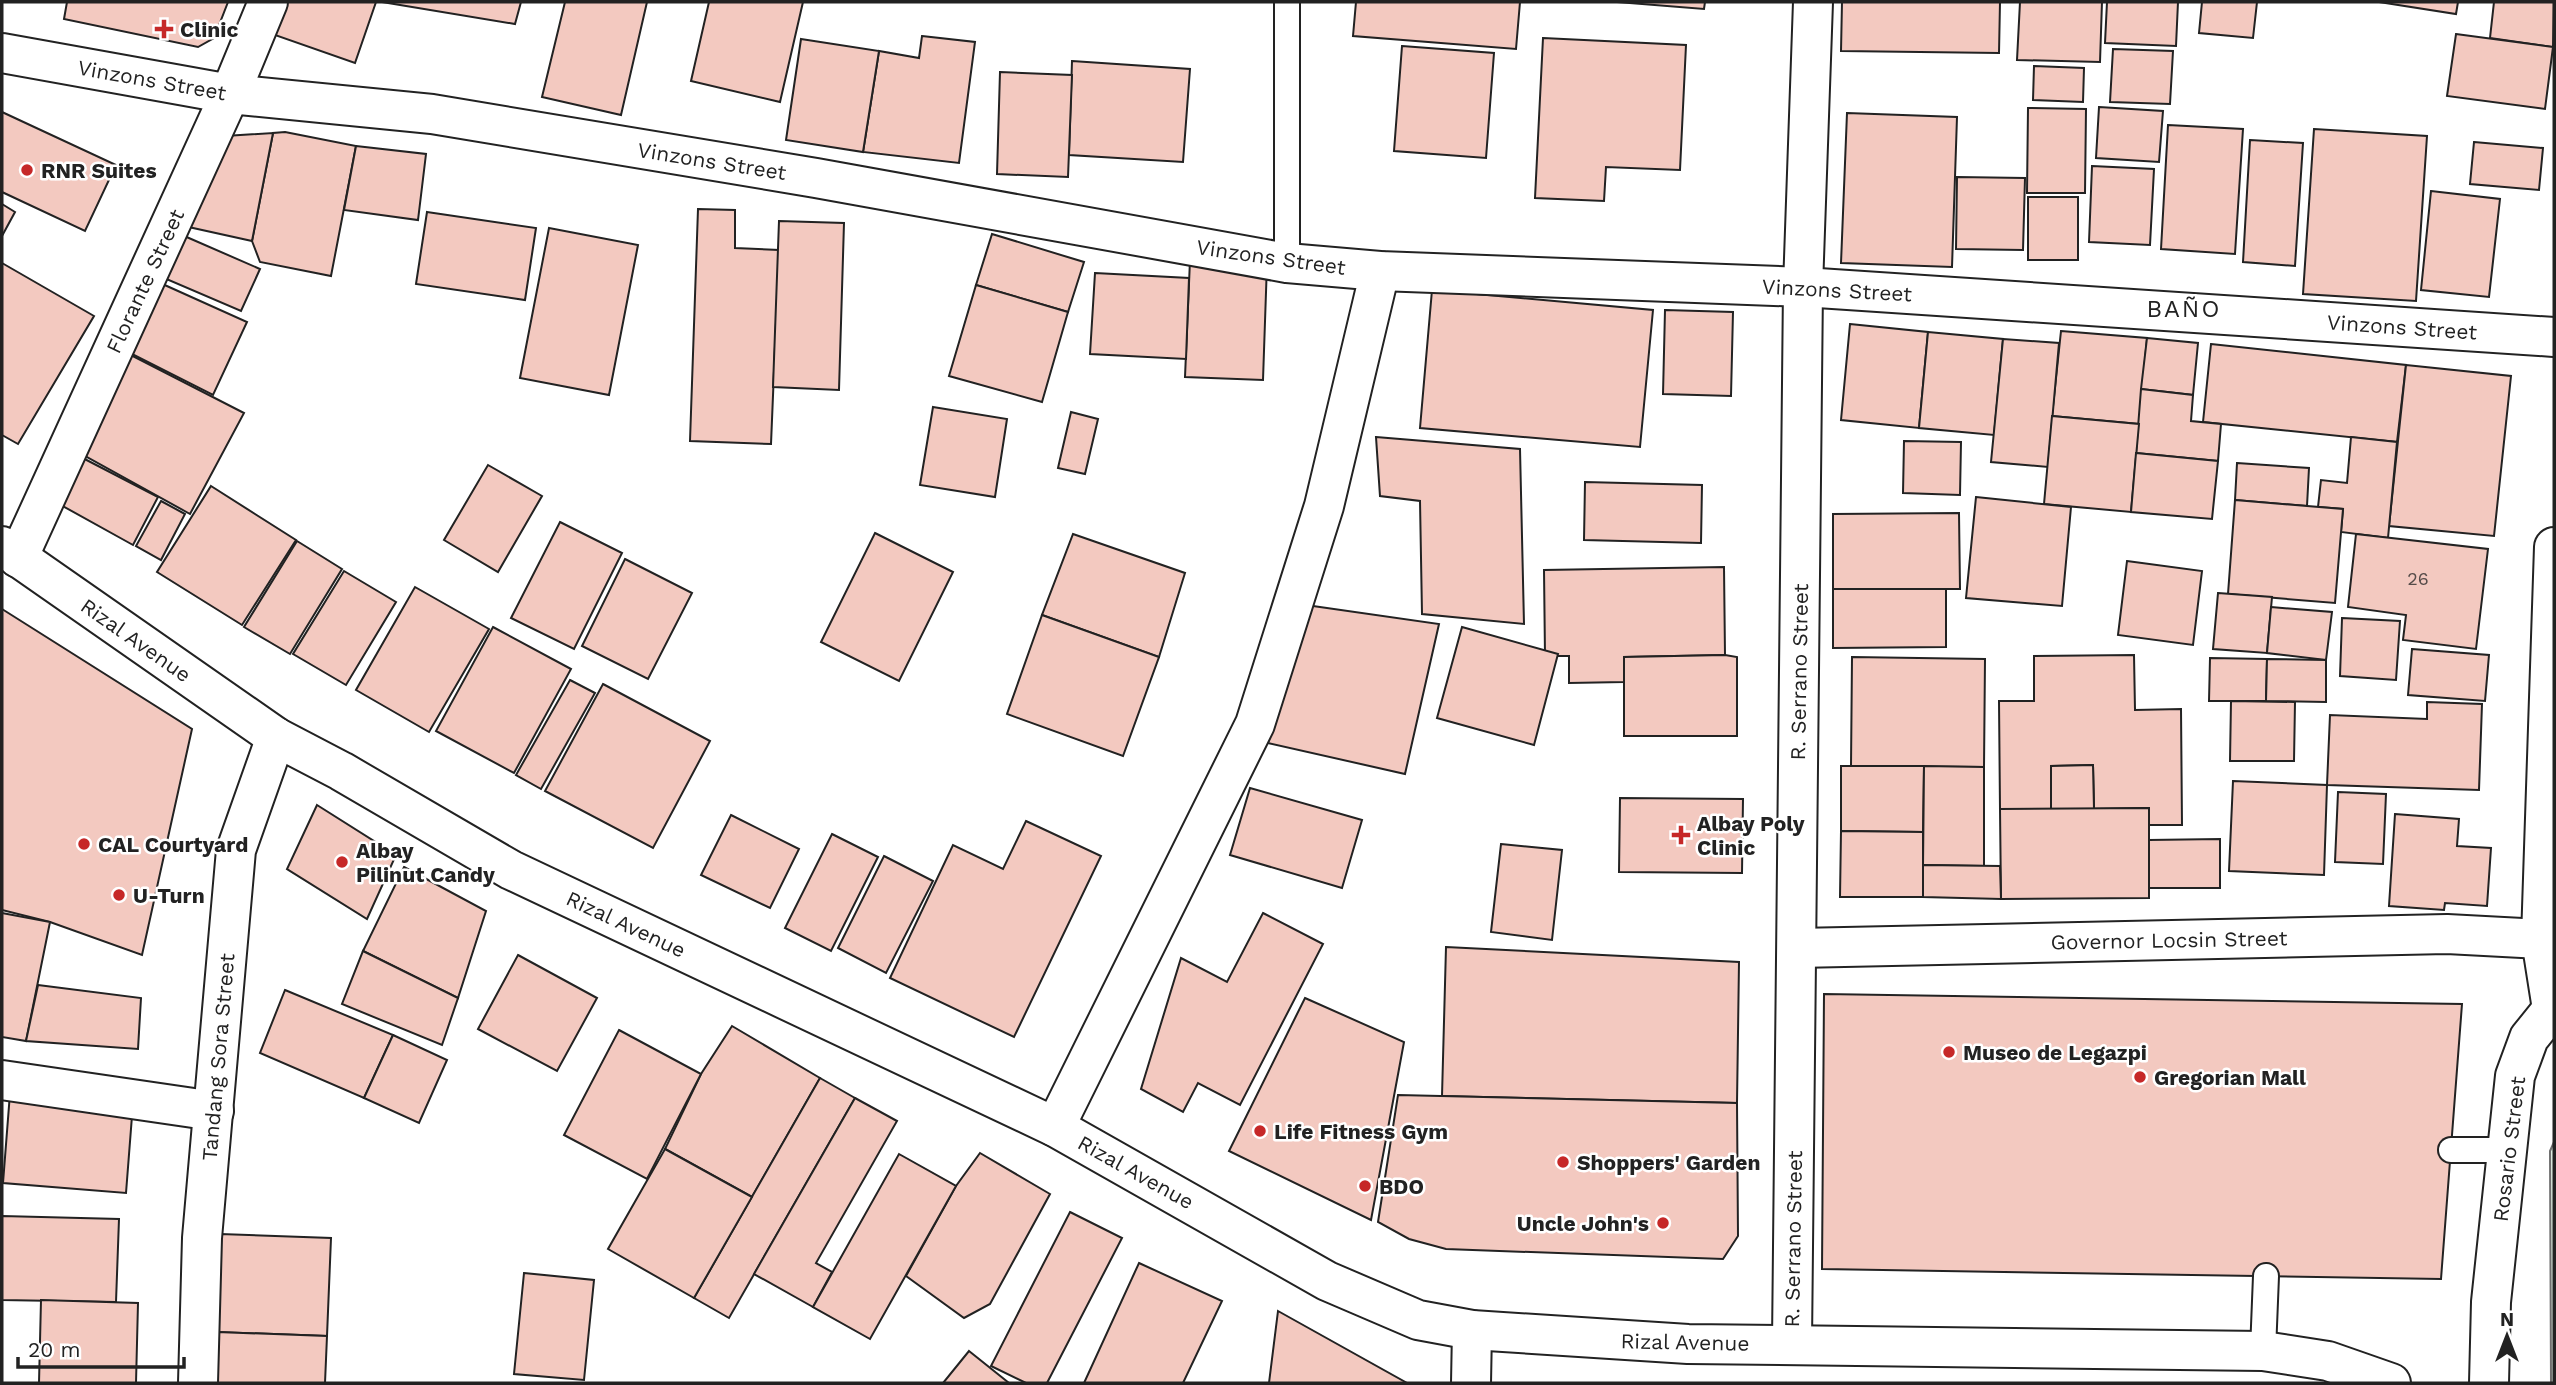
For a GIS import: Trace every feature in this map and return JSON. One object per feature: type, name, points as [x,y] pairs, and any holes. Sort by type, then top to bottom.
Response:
[{"type":"street","name":"Florante Street","points":[[19,558],[230,94],[268,2]]},
{"type":"street","name":"R. Serrano Street","points":[[1792,1343],[1803,287],[1813,2]]},
{"type":"street","name":"Vinzons Street","points":[[2,54],[230,94],[432,114],[816,178],[1287,263],[1380,271],[1803,287],[2554,337]]},
{"type":"street","points":[[1055,1127],[1255,724],[1324,506],[1380,271]]},
{"type":"street","name":"Rosario Street","points":[[2489,1383],[2491,1302],[2515,1076],[2529,1038],[2553,1008],[2541,939],[2554,548]]},
{"type":"street","name":"Rizal Avenue","points":[[19,558],[276,737],[341,771],[511,870],[1055,1127],[1327,1282],[1418,1320],[1472,1330],[1688,1344],[1792,1343],[2263,1351],[2328,1361],[2390,1383]]},
{"type":"street","name":"Tandang Sora Street","points":[[198,1383],[202,1238],[236,850],[276,737]]},
{"type":"street","name":"Governor Locsin Street","points":[[1797,948],[2446,934],[2541,939]]},
{"type":"street","points":[[2,1080],[214,1111]]},
{"type":"street","points":[[1471,1383],[1472,1330]]},
{"type":"lane","points":[[1287,2],[1287,263]]},
{"type":"lane","points":[[2451,1150],[2507,1150]]},
{"type":"lane","points":[[2263,1351],[2266,1276]]},
{"type":"green space","points":[[2554,1142],[2554,1383],[2551,1383],[2550,1151]]},
{"type":"building","name":"Clinic","points":[[67,2],[228,2],[214,38],[198,47],[64,19]]},
{"type":"building","points":[[284,2],[376,2],[355,63],[272,34]]},
{"type":"building","points":[[382,2],[521,2],[515,24]]},
{"type":"building","points":[[565,2],[647,2],[621,115],[542,97]]},
{"type":"building","points":[[709,2],[803,2],[780,102],[691,81]]},
{"type":"building","points":[[1356,2],[1520,2],[1516,49],[1353,36]]},
{"type":"building","points":[[1617,2],[1705,2],[1704,9]]},
{"type":"building","points":[[1842,2],[2000,2],[1999,53],[1841,51]]},
{"type":"building","points":[[2020,2],[2102,2],[2100,62],[2017,60]]},
{"type":"building","points":[[2107,2],[2178,2],[2176,46],[2105,43]]},
{"type":"building","points":[[2202,2],[2257,2],[2253,38],[2199,33]]},
{"type":"building","points":[[2379,2],[2458,2],[2456,14]]},
{"type":"building","points":[[2494,2],[2554,2],[2553,47],[2490,38]]},
{"type":"building","points":[[2456,34],[2553,47],[2545,109],[2447,96]]},
{"type":"building","points":[[922,36],[975,42],[959,163],[863,152],[879,51],[919,58]]},
{"type":"building","points":[[1543,38],[1686,45],[1680,170],[1606,167],[1604,201],[1535,198]]},
{"type":"building","points":[[801,39],[879,51],[863,152],[786,140]]},
{"type":"building","points":[[1402,46],[1494,53],[1486,158],[1394,151]]},
{"type":"building","points":[[2113,49],[2173,51],[2170,104],[2110,102]]},
{"type":"building","points":[[1072,61],[1190,69],[1183,162],[1069,155]]},
{"type":"building","points":[[2034,66],[2084,68],[2083,102],[2033,100]]},
{"type":"building","points":[[1000,72],[1072,75],[1068,177],[997,174]]},
{"type":"building","points":[[2099,107],[2163,111],[2159,162],[2096,158]]},
{"type":"building","points":[[2028,108],[2086,109],[2085,193],[2027,193]]},
{"type":"building","points":[[2,112],[116,165],[85,231],[2,192]]},
{"type":"building","points":[[1847,113],[1957,117],[1952,267],[1841,263]]},
{"type":"building","points":[[2168,125],[2243,129],[2235,254],[2161,249]]},
{"type":"building","points":[[2314,129],[2427,136],[2416,301],[2303,294]]},
{"type":"building","points":[[285,132],[356,146],[331,276],[260,262],[252,241],[273,133]]},
{"type":"building","points":[[273,133],[252,241],[184,226],[225,136]]},
{"type":"building","points":[[2250,140],[2303,143],[2295,266],[2243,262]]},
{"type":"building","points":[[2474,142],[2543,148],[2539,190],[2470,184]]},
{"type":"building","points":[[356,146],[426,154],[418,220],[344,210]]},
{"type":"building","points":[[2092,166],[2154,169],[2150,245],[2089,242]]},
{"type":"building","points":[[1957,177],[2025,178],[2023,250],[1956,249]]},
{"type":"building","points":[[2431,191],[2500,199],[2489,297],[2421,290]]},
{"type":"building","points":[[2028,197],[2078,197],[2078,260],[2028,260]]},
{"type":"building","points":[[2,204],[15,212],[2,236]]},
{"type":"building","points":[[698,209],[735,210],[735,248],[779,250],[771,444],[690,441]]},
{"type":"building","points":[[427,212],[536,228],[525,300],[416,284]]},
{"type":"building","points":[[779,221],[844,223],[839,390],[773,387]]},
{"type":"building","points":[[549,228],[638,245],[609,395],[520,378]]},
{"type":"building","points":[[992,234],[1084,262],[1068,312],[976,285]]},
{"type":"building","points":[[182,235],[260,269],[241,311],[164,278]]},
{"type":"building","points":[[1190,260],[1267,263],[1263,380],[1185,377]]},
{"type":"building","points":[[2,263],[94,316],[18,444],[2,435]]},
{"type":"building","points":[[1095,273],[1189,278],[1186,359],[1090,354]]},
{"type":"building","points":[[158,282],[247,322],[213,395],[126,351]]},
{"type":"building","points":[[976,285],[1068,312],[1042,402],[949,376]]},
{"type":"building","points":[[1432,290],[1653,310],[1640,447],[1420,428]]},
{"type":"building","points":[[1665,310],[1733,312],[1731,396],[1663,394]]},
{"type":"building","points":[[1850,324],[1928,332],[1919,428],[1841,420]]},
{"type":"building","points":[[2061,331],[2147,338],[2139,424],[2052,416]]},
{"type":"building","points":[[1928,332],[2003,339],[1994,435],[1919,428]]},
{"type":"building","points":[[2147,338],[2198,343],[2193,395],[2141,389]]},
{"type":"building","points":[[2003,339],[2059,343],[2048,467],[1991,462]]},
{"type":"building","points":[[2211,344],[2406,365],[2397,442],[2203,422]]},
{"type":"building","points":[[123,351],[244,413],[190,514],[78,452]]},
{"type":"building","points":[[2406,365],[2511,376],[2494,536],[2389,526]]},
{"type":"building","points":[[2141,389],[2193,395],[2191,421],[2221,424],[2218,461],[2136,453]]},
{"type":"building","points":[[933,407],[1007,419],[995,497],[920,485]]},
{"type":"building","points":[[1071,412],[1098,419],[1085,474],[1058,468]]},
{"type":"building","points":[[2052,416],[2139,424],[2131,512],[2044,504]]},
{"type":"building","points":[[1376,437],[1520,449],[1524,624],[1422,614],[1420,501],[1380,496]]},
{"type":"building","points":[[2351,437],[2397,442],[2388,538],[2341,532],[2343,509],[2318,507],[2321,480],[2347,483]]},
{"type":"building","points":[[1904,441],[1961,442],[1960,495],[1903,493]]},
{"type":"building","points":[[2136,453],[2218,461],[2212,519],[2131,512]]},
{"type":"building","points":[[75,454],[158,497],[133,545],[50,499]]},
{"type":"building","points":[[2237,463],[2309,468],[2307,506],[2235,500]]},
{"type":"building","points":[[488,465],[542,496],[498,572],[444,540]]},
{"type":"building","points":[[1585,482],[1702,485],[1701,543],[1584,540]]},
{"type":"building","points":[[211,486],[296,540],[242,625],[157,572]]},
{"type":"building","points":[[1976,497],[2071,507],[2062,606],[1966,598]]},
{"type":"building","points":[[2235,500],[2343,509],[2335,603],[2228,594]]},
{"type":"building","points":[[161,501],[185,514],[161,560],[136,546]]},
{"type":"building","points":[[1959,513],[1960,589],[1833,589],[1833,514]]},
{"type":"building","points":[[560,522],[622,553],[574,649],[511,618]]},
{"type":"building","points":[[875,533],[953,572],[899,681],[821,642]]},
{"type":"building","points":[[1073,534],[1185,573],[1159,657],[1042,615]]},
{"type":"building","points":[[2356,534],[2488,549],[2476,649],[2403,640],[2406,615],[2348,607]]},
{"type":"building","points":[[297,541],[342,569],[290,654],[244,627]]},
{"type":"building","points":[[625,559],[692,593],[648,679],[582,646]]},
{"type":"building","points":[[2127,561],[2202,571],[2193,645],[2118,635]]},
{"type":"building","points":[[1724,567],[1725,655],[1624,657],[1624,682],[1569,683],[1569,656],[1545,656],[1544,570]]},
{"type":"building","points":[[344,571],[396,602],[346,685],[293,654]]},
{"type":"building","points":[[415,587],[489,629],[429,732],[356,690]]},
{"type":"building","points":[[1833,589],[1946,589],[1946,647],[1833,648]]},
{"type":"building","points":[[2218,593],[2272,597],[2267,653],[2213,649]]},
{"type":"building","points":[[1306,605],[1439,624],[1405,774],[1268,743]]},
{"type":"building","points":[[2271,607],[2332,612],[2326,660],[2267,653]]},
{"type":"building","name":"CAL Courtyard","points":[[2,609],[192,729],[142,955],[50,922],[2,910]]},
{"type":"building","points":[[1042,615],[1159,657],[1123,756],[1007,714]]},
{"type":"building","points":[[2342,618],[2400,621],[2396,680],[2340,676]]},
{"type":"building","points":[[493,627],[571,669],[514,773],[436,731]]},
{"type":"building","points":[[1462,627],[1558,654],[1534,745],[1437,718]]},
{"type":"building","points":[[2412,649],[2489,655],[2485,701],[2408,695]]},
{"type":"building","points":[[2134,655],[2135,710],[2181,709],[2182,825],[2149,825],[2149,808],[2094,809],[2093,765],[2051,766],[2051,809],[2000,809],[1999,701],[2034,701],[2034,656]]},
{"type":"building","points":[[1624,657],[1737,657],[1737,736],[1624,736]]},
{"type":"building","points":[[1852,657],[1985,659],[1984,767],[1851,766]]},
{"type":"building","points":[[2210,658],[2267,659],[2266,701],[2209,701]]},
{"type":"building","points":[[2267,659],[2326,660],[2326,702],[2266,701]]},
{"type":"building","points":[[570,680],[595,693],[541,789],[516,775]]},
{"type":"building","points":[[603,684],[710,741],[653,848],[545,791]]},
{"type":"building","points":[[2231,701],[2295,702],[2294,761],[2230,761]]},
{"type":"building","points":[[2427,702],[2482,704],[2479,790],[2327,785],[2330,715],[2427,719]]},
{"type":"building","points":[[2093,765],[2094,809],[2051,809],[2051,766]]},
{"type":"building","points":[[1841,766],[1924,766],[1923,832],[1841,831]]},
{"type":"building","points":[[1924,766],[1984,767],[1984,866],[1923,865]]},
{"type":"building","points":[[2233,781],[2327,785],[2324,875],[2229,871]]},
{"type":"building","points":[[1250,788],[1362,820],[1342,888],[1230,855]]},
{"type":"building","points":[[2338,792],[2386,794],[2383,864],[2335,862]]},
{"type":"building","name":"Albay Poly Clinic","points":[[1620,798],[1743,799],[1742,873],[1619,872]]},
{"type":"building","name":"Albay Pilinut Candy","points":[[317,805],[396,855],[367,919],[287,869]]},
{"type":"building","points":[[2149,808],[2149,898],[2001,899],[2000,809]]},
{"type":"building","points":[[2395,814],[2459,819],[2457,846],[2491,848],[2487,906],[2445,903],[2444,910],[2389,906]]},
{"type":"building","points":[[731,815],[799,849],[770,908],[701,875]]},
{"type":"building","points":[[1026,821],[1101,856],[1014,1037],[890,978],[953,845],[1003,869]]},
{"type":"building","points":[[1841,831],[1923,832],[1923,897],[1840,897]]},
{"type":"building","points":[[832,834],[878,857],[831,951],[785,928]]},
{"type":"building","points":[[2220,839],[2220,888],[2149,888],[2149,840]]},
{"type":"building","points":[[1501,844],[1562,850],[1552,940],[1491,932]]},
{"type":"building","points":[[884,856],[933,881],[886,973],[838,948]]},
{"type":"building","points":[[1923,865],[2000,866],[2001,899],[1923,897]]},
{"type":"building","points":[[404,867],[486,911],[458,998],[363,951]]},
{"type":"building","points":[[2,913],[50,922],[26,1041],[2,1037]]},
{"type":"building","points":[[1263,913],[1323,944],[1240,1105],[1198,1083],[1183,1112],[1141,1089],[1181,958],[1227,982]]},
{"type":"building","points":[[1446,947],[1739,962],[1737,1103],[1442,1096]]},
{"type":"building","points":[[363,951],[458,998],[442,1045],[342,1004]]},
{"type":"building","points":[[518,955],[597,998],[557,1071],[478,1029]]},
{"type":"building","points":[[38,985],[141,998],[138,1049],[26,1041]]},
{"type":"building","points":[[285,990],[393,1035],[364,1098],[260,1053]]},
{"type":"building","name":"Gregorian Mall","points":[[1824,994],[2462,1004],[2441,1279],[1822,1269]]},
{"type":"building","points":[[1305,998],[1404,1042],[1371,1220],[1229,1151]]},
{"type":"building","points":[[732,1026],[820,1078],[752,1197],[665,1149],[701,1074]]},
{"type":"building","points":[[619,1030],[701,1074],[647,1179],[564,1135]]},
{"type":"building","points":[[393,1035],[447,1060],[419,1123],[364,1098]]},
{"type":"building","points":[[820,1078],[855,1098],[729,1318],[694,1298]]},
{"type":"building","points":[[10,1093],[133,1103],[126,1193],[3,1183]]},
{"type":"building","name":"Shoppers' Garden","points":[[1398,1095],[1737,1103],[1738,1236],[1723,1259],[1446,1249],[1409,1239],[1378,1222]]},
{"type":"building","points":[[855,1098],[897,1121],[816,1263],[832,1272],[813,1307],[754,1274]]},
{"type":"building","points":[[665,1149],[752,1197],[694,1298],[608,1249]]},
{"type":"building","points":[[980,1153],[1050,1194],[990,1304],[964,1318],[906,1276],[956,1186]]},
{"type":"building","points":[[899,1154],[956,1186],[870,1339],[813,1307]]},
{"type":"building","points":[[1070,1212],[1122,1238],[1047,1383],[1026,1383],[991,1366]]},
{"type":"building","points":[[2,1216],[119,1219],[116,1302],[2,1300]]},
{"type":"building","points":[[220,1234],[331,1238],[327,1336],[217,1332]]},
{"type":"building","points":[[1139,1263],[1222,1301],[1183,1383],[1084,1383]]},
{"type":"building","points":[[524,1273],[594,1280],[584,1380],[514,1374]]},
{"type":"building","points":[[41,1300],[138,1303],[136,1383],[39,1383]]},
{"type":"building","points":[[1278,1311],[1407,1383],[1269,1383]]},
{"type":"building","points":[[217,1332],[327,1336],[325,1383],[214,1383]]},
{"type":"building","points":[[969,1351],[1009,1383],[943,1383]]},
{"type":"place","name":"Clinic","points":[[164,29]]},
{"type":"place","name":"RNR Suites","points":[[27,170]]},
{"type":"place","name":"Albay Poly Clinic","points":[[1681,835]]},
{"type":"place","name":"CAL Courtyard","points":[[84,844]]},
{"type":"place","name":"Albay Pilinut Candy","points":[[342,862]]},
{"type":"place","name":"U-Turn","points":[[119,895]]},
{"type":"place","name":"Museo de Legazpi","points":[[1949,1052]]},
{"type":"place","name":"Gregorian Mall","points":[[2140,1077]]},
{"type":"place","name":"Life Fitness Gym","points":[[1260,1131]]},
{"type":"place","name":"Shoppers' Garden","points":[[1563,1162]]},
{"type":"place","name":"BDO","points":[[1365,1186]]},
{"type":"place","name":"Uncle John's","points":[[1663,1223]]},
{"type":"district","name":"BAÑO","points":[[2184,309]]}]
